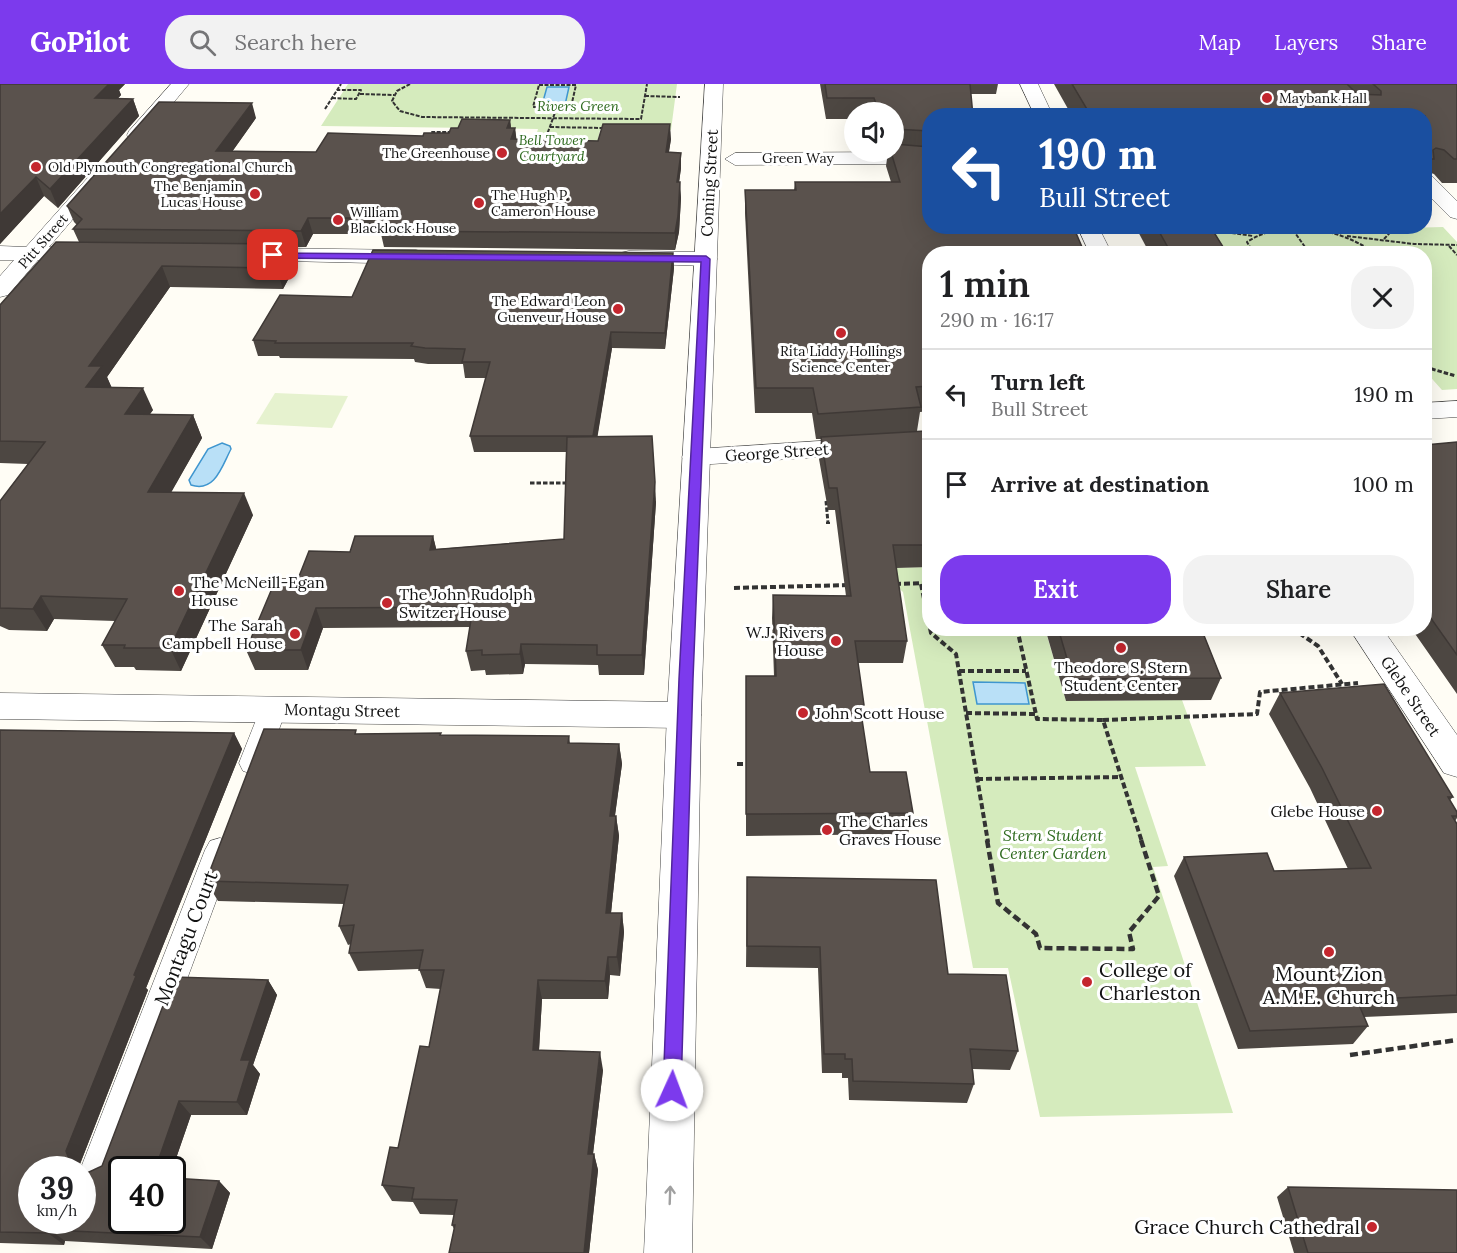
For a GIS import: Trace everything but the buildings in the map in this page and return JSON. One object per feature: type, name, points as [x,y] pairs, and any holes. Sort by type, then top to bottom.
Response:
[{"type":"street","name":"Pitt Street","points":[[0,290],[180,84]]},
{"type":"street","name":"Coming Street","points":[[668,1253],[684,715],[714,84]]},
{"type":"street","points":[[1029,84],[1040,108]]},
{"type":"street","name":"Green Way","points":[[735,159],[904,158],[905,162],[922,161]]},
{"type":"street","points":[[1432,187],[1457,213]]},
{"type":"street","points":[[0,253],[117,254]]},
{"type":"street","points":[[228,255],[442,257]]},
{"type":"street","points":[[609,258],[706,259]]},
{"type":"street","points":[[1432,411],[1457,409]]},
{"type":"street","name":"George Street","points":[[696,457],[922,443]]},
{"type":"street","name":"Glebe Street","points":[[1370,636],[1457,763]]},
{"type":"street","name":"Montagu Street","points":[[0,706],[684,715]]},
{"type":"lane","points":[[241,794],[273,710]]},
{"type":"lane","name":"Montagu Court","points":[[100,1166],[229,825]]},
{"type":"path","points":[[325,109],[341,84]]},
{"type":"path","points":[[410,84],[392,98],[393,105],[410,114],[641,118]]},
{"type":"path","points":[[639,129],[647,84]]},
{"type":"path","points":[[539,85],[576,85],[571,107],[557,107],[532,107],[539,85]]},
{"type":"path","points":[[332,98],[356,99],[361,90],[337,90]]},
{"type":"path","points":[[359,94],[395,95]]},
{"type":"path","points":[[645,96],[683,97]]},
{"type":"path","points":[[541,151],[557,107]]},
{"type":"path","points":[[487,125],[490,117]]},
{"type":"path","points":[[596,128],[599,118]]},
{"type":"path","points":[[550,128],[607,128]]},
{"type":"path","points":[[428,142],[432,132],[453,132]]},
{"type":"path","points":[[544,143],[554,144]]},
{"type":"path","points":[[1238,234],[1253,236]]},
{"type":"path","points":[[1248,246],[1247,242],[1258,234]]},
{"type":"path","points":[[1330,234],[1457,245]]},
{"type":"path","points":[[1383,239],[1388,234]]},
{"type":"path","points":[[1345,236],[1365,246]]},
{"type":"path","points":[[1449,246],[1457,255]]},
{"type":"path","points":[[1432,369],[1457,377]]},
{"type":"path","points":[[530,483],[576,483]]},
{"type":"path","points":[[825,490],[828,524]]},
{"type":"path","points":[[886,584],[921,584],[922,589]]},
{"type":"path","points":[[734,588],[851,585]]},
{"type":"path","points":[[935,636],[956,654],[998,903],[1036,934],[1040,948],[1132,949],[1129,932],[1159,896],[1103,720]]},
{"type":"path","points":[[1019,636],[1037,719],[1103,720],[1257,714],[1260,692],[1367,682]]},
{"type":"path","points":[[1304,636],[1318,646],[1342,684]]},
{"type":"path","points":[[959,671],[1026,671]]},
{"type":"path","points":[[966,713],[1036,714]]},
{"type":"path","points":[[737,764],[759,764]]},
{"type":"path","points":[[977,778],[1121,777]]},
{"type":"path","points":[[1350,1055],[1457,1040]]},
{"type":"green space","name":"Rivers Green","points":[[348,84],[677,84],[671,130],[600,130],[593,163],[525,174],[538,129],[321,126]]},
{"type":"green space","points":[[1432,227],[1443,227],[1457,242],[1457,389],[1442,390],[1432,379],[1432,246],[1199,246],[1191,234],[1432,234]]},
{"type":"green space","points":[[275,393],[348,396],[332,428],[256,424]]},
{"type":"green space","name":"Stern Student Center Garden","points":[[922,567],[922,636],[1047,636],[1066,701],[1182,700],[1206,766],[1135,767],[1168,866],[1153,867],[1233,1113],[1040,1117],[1008,968],[973,968],[903,592],[878,568]]},
{"type":"water","points":[[547,87],[569,87],[565,105],[542,105]]},
{"type":"water","points":[[222,443],[230,446],[231,449],[217,476],[206,485],[191,485],[189,480],[208,449]]},
{"type":"water","points":[[973,682],[1025,683],[1029,704],[977,704]]},
{"type":"place","name":"Maybank Hall","points":[[1267,98]]},
{"type":"place","name":"The Greenhouse","points":[[502,153]]},
{"type":"place","name":"Old Plymouth Congregational Church","points":[[36,167]]},
{"type":"place","name":"The Benjamin Lucas House","points":[[255,194]]},
{"type":"place","name":"The Hugh P. Cameron House","points":[[479,203]]},
{"type":"place","name":"William Blacklock House","points":[[338,220]]},
{"type":"place","name":"The Edward Leon Guenveur House","points":[[618,309]]},
{"type":"place","name":"Rita Liddy Hollings Science Center","points":[[841,333]]},
{"type":"place","name":"The McNeill-Egan House","points":[[179,591]]},
{"type":"place","name":"The John Rudolph Switzer House","points":[[387,603]]},
{"type":"place","name":"The Sarah Campbell House","points":[[295,634]]},
{"type":"place","name":"W.J. Rivers House","points":[[836,641]]},
{"type":"place","name":"Theodore S. Stern Student Center","points":[[1121,648]]},
{"type":"place","name":"John Scott House","points":[[803,713]]},
{"type":"place","name":"Glebe House","points":[[1377,811]]},
{"type":"place","name":"The Charles Graves House","points":[[827,830]]},
{"type":"place","name":"Mount Zion A.M.E. Church","points":[[1329,952]]},
{"type":"place","name":"College of Charleston","points":[[1087,982]]},
{"type":"place","name":"Grace Church Cathedral","points":[[1372,1227]]},
{"type":"route","points":[[273,255],[706,259],[686,679],[672,1090]]},
{"type":"park label","name":"Bell Tower Courtyard","points":[[552,148]]}]
